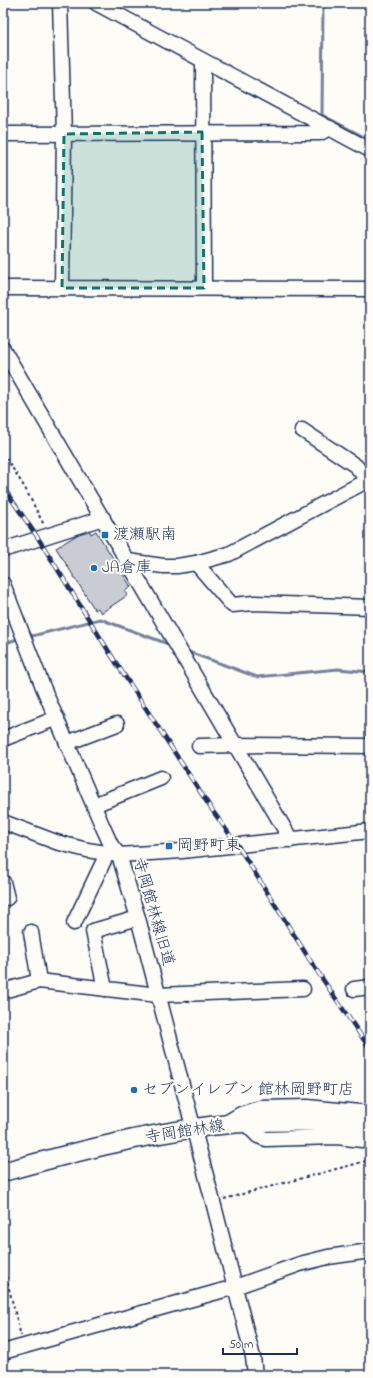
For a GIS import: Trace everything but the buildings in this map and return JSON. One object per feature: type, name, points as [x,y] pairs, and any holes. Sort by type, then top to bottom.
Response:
[{"type":"main road","name":"寺岡館林線","points":[[3,1172],[79,1152],[194,1128],[245,1123],[289,1122],[370,1126]]},
{"type":"street","points":[[60,3],[64,134],[62,288]]},
{"type":"street","points":[[96,3],[370,150]]},
{"type":"street","points":[[203,61],[202,132],[204,288]]},
{"type":"street","points":[[3,134],[202,132],[320,133],[330,128]]},
{"type":"street","points":[[3,288],[370,289]]},
{"type":"street","points":[[3,349],[291,840]]},
{"type":"street","points":[[128,561],[163,566],[177,566],[196,563],[229,554],[369,480],[356,466],[302,430]]},
{"type":"street","points":[[3,550],[103,518]]},
{"type":"street","points":[[196,563],[232,605],[254,603],[370,607]]},
{"type":"street","points":[[3,584],[67,743],[111,845],[113,854],[74,923]]},
{"type":"street","points":[[3,739],[57,718]]},
{"type":"street","points":[[67,743],[117,724]]},
{"type":"street","points":[[199,746],[370,746]]},
{"type":"street","points":[[94,805],[161,778]]},
{"type":"street","points":[[3,822],[56,842],[87,850],[113,854]]},
{"type":"street","name":"寺岡館林線旧道","points":[[255,1375],[253,1357],[138,918],[113,854],[182,851],[370,831]]},
{"type":"street","points":[[3,882],[7,898]]},
{"type":"street","points":[[105,989],[93,931],[138,918]]},
{"type":"street","points":[[31,932],[39,981]]},
{"type":"street","points":[[3,991],[39,981],[158,995],[303,989]]},
{"type":"street","points":[[354,989],[370,987]]},
{"type":"street","points":[[222,1125],[234,1117],[260,1108],[307,1107],[370,1113]]},
{"type":"street","points":[[245,1123],[260,1138],[266,1139],[337,1137],[370,1141]]},
{"type":"street","points":[[3,1352],[235,1287],[300,1264],[328,1257],[370,1251]]},
{"type":"path","points":[[3,453],[25,488],[49,535]]},
{"type":"path","points":[[213,1202],[370,1160]]},
{"type":"path","points":[[3,1265],[24,1346]]},
{"type":"highlighted area","points":[[202,132],[204,288],[62,288],[64,134]]},
{"type":"waterway","points":[[323,3],[322,115],[370,140]]},
{"type":"waterway","points":[[28,637],[100,619],[171,645]]},
{"type":"waterway","points":[[3,644],[20,638]]},
{"type":"waterway","points":[[186,651],[257,677],[338,669],[370,672]]},
{"type":"railway","points":[[3,487],[38,538],[113,658],[212,810],[238,846],[313,965],[370,1049]]},
{"type":"place","name":"渡瀬駅南","points":[[105,535]]},
{"type":"place","name":"JA倉庫","points":[[94,568]]},
{"type":"place","name":"岡野町東","points":[[169,846]]},
{"type":"place","name":"セブンイレブン 館林岡野町店","points":[[134,1090]]}]
